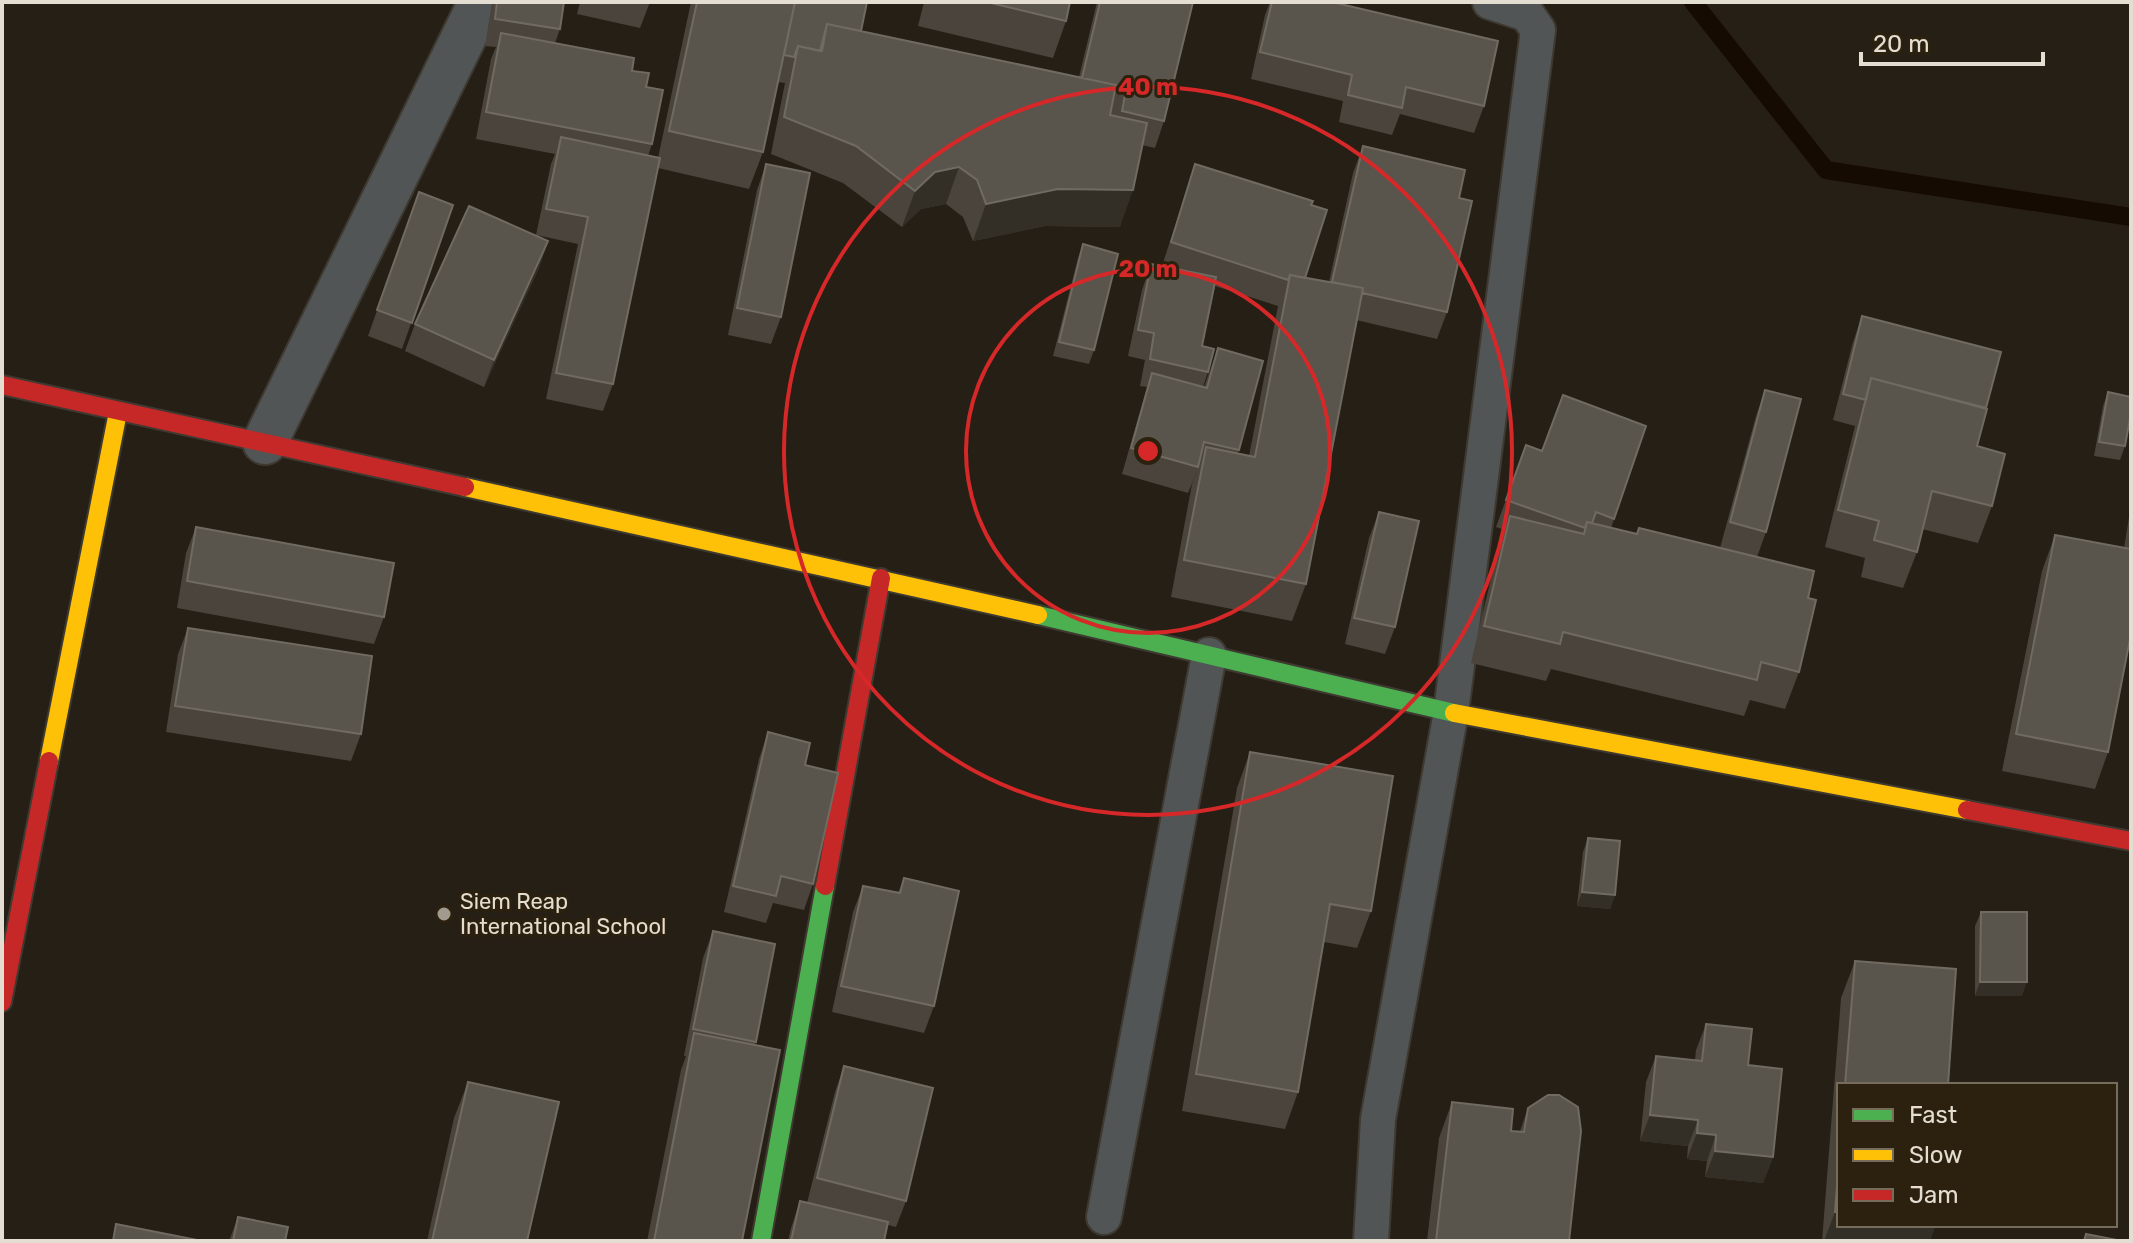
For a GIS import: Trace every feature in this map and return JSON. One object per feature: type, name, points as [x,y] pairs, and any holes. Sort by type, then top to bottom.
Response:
[{"type":"street","points":[[265,442],[481,2]]},
{"type":"street","points":[[2,385],[881,578],[1451,712],[2131,841]]},
{"type":"street","points":[[2,1002],[118,412]]},
{"type":"street","points":[[761,1241],[881,578]]},
{"type":"lane","points":[[1371,1241],[1378,1119],[1451,712],[1538,30],[1527,14],[1490,2]]},
{"type":"lane","points":[[1104,1217],[1209,655]]},
{"type":"building","points":[[497,2],[564,2],[560,29],[495,19]]},
{"type":"building","points":[[697,2],[795,2],[763,152],[669,131]]},
{"type":"building","points":[[795,2],[867,2],[861,31],[827,24],[820,51],[798,46],[794,57],[784,55]]},
{"type":"building","points":[[987,2],[1070,2],[1066,21]]},
{"type":"building","points":[[1100,2],[1193,2],[1164,121],[1122,111],[1126,90],[1082,78]]},
{"type":"building","points":[[1272,2],[1332,2],[1498,41],[1484,106],[1406,87],[1402,108],[1348,95],[1352,75],[1260,52]]},
{"type":"building","points":[[827,24],[1116,85],[1110,115],[1147,123],[1133,190],[1058,189],[986,204],[977,180],[959,167],[935,172],[915,191],[856,146],[784,117],[798,46],[822,51]]},
{"type":"building","points":[[501,33],[634,58],[632,71],[649,73],[646,87],[663,90],[652,144],[486,112]]},
{"type":"building","points":[[561,137],[660,158],[613,384],[556,373],[588,217],[546,209]]},
{"type":"building","points":[[1363,146],[1465,170],[1459,198],[1472,201],[1447,312],[1362,293],[1363,288],[1332,282]]},
{"type":"building","points":[[766,164],[810,173],[781,317],[737,308]]},
{"type":"building","points":[[1195,164],[1313,201],[1311,205],[1327,210],[1305,278],[1290,275],[1288,280],[1171,242]]},
{"type":"building","points":[[419,192],[453,205],[412,323],[377,310]]},
{"type":"building","points":[[469,206],[548,241],[494,360],[415,324]]},
{"type":"building","points":[[1083,244],[1118,254],[1094,350],[1059,342]]},
{"type":"building","points":[[1151,264],[1216,277],[1202,346],[1214,349],[1208,372],[1150,359],[1154,333],[1138,330]]},
{"type":"building","points":[[1290,275],[1363,288],[1306,584],[1184,560],[1206,447],[1255,457]]},
{"type":"building","points":[[1862,316],[2001,352],[1986,408],[1871,378],[1866,400],[1843,394]]},
{"type":"building","points":[[1218,348],[1263,361],[1239,450],[1204,442],[1198,467],[1131,448],[1152,373],[1207,388]]},
{"type":"building","points":[[1871,378],[1987,409],[1977,446],[2005,454],[1992,506],[1932,491],[1917,552],[1874,540],[1879,521],[1838,510]]},
{"type":"building","points":[[1765,390],[1801,399],[1766,532],[1730,522]]},
{"type":"building","points":[[2108,392],[2131,397],[2125,446],[2099,442]]},
{"type":"building","points":[[1563,395],[1646,426],[1614,519],[1596,512],[1592,523],[1587,522],[1585,528],[1506,500],[1526,445],[1542,451]]},
{"type":"building","points":[[1379,512],[1419,521],[1395,627],[1354,618]]},
{"type":"building","points":[[1510,516],[1584,534],[1587,522],[1637,534],[1639,528],[1814,571],[1808,598],[1816,600],[1799,672],[1761,662],[1757,680],[1563,632],[1560,644],[1484,626]]},
{"type":"building","points":[[196,527],[394,563],[384,617],[187,581]]},
{"type":"building","points":[[2055,535],[2131,549],[2131,634],[2108,752],[2016,734]]},
{"type":"building","points":[[188,628],[372,656],[361,734],[175,706]]},
{"type":"building","points":[[768,732],[810,743],[805,765],[838,773],[813,884],[781,876],[776,896],[733,886]]},
{"type":"building","points":[[1250,752],[1393,776],[1371,911],[1330,904],[1298,1092],[1196,1074]]},
{"type":"building","points":[[1588,838],[1620,841],[1615,895],[1582,892]]},
{"type":"building","points":[[904,878],[959,891],[934,1006],[841,986],[863,886],[900,893]]},
{"type":"building","points":[[1981,912],[2027,912],[2027,982],[1980,982]]},
{"type":"building","points":[[713,931],[775,944],[756,1042],[693,1029]]},
{"type":"building","points":[[1855,961],[1956,969],[1948,1083],[1845,1083]]},
{"type":"building","points":[[1706,1024],[1752,1029],[1748,1065],[1782,1069],[1773,1157],[1715,1151],[1716,1135],[1697,1133],[1698,1120],[1650,1115],[1656,1056],[1702,1061]]},
{"type":"building","points":[[694,1033],[780,1050],[742,1241],[654,1241]]},
{"type":"building","points":[[844,1066],[933,1088],[906,1201],[817,1178]]},
{"type":"building","points":[[468,1082],[559,1102],[527,1241],[432,1241]]},
{"type":"building","points":[[1548,1095],[1559,1095],[1578,1107],[1581,1131],[1569,1241],[1436,1241],[1452,1102],[1513,1109],[1511,1131],[1524,1132],[1528,1108]]},
{"type":"building","points":[[800,1201],[888,1222],[884,1241],[791,1241]]},
{"type":"building","points":[[238,1217],[288,1227],[285,1241],[233,1241]]},
{"type":"building","points":[[116,1224],[202,1241],[113,1241]]},
{"type":"building","points":[[2086,1234],[2122,1241],[2084,1241]]},
{"type":"waterway","points":[[1693,2],[1826,170],[2131,217]]},
{"type":"traffic: fast","points":[[1038,615],[1454,713]]},
{"type":"traffic: fast","points":[[761,1241],[825,886]]},
{"type":"traffic: slow","points":[[49,761],[118,412]]},
{"type":"traffic: slow","points":[[465,487],[1038,615]]},
{"type":"traffic: slow","points":[[1454,713],[1967,810]]},
{"type":"traffic: jam","points":[[2,385],[465,487]]},
{"type":"traffic: jam","points":[[825,886],[881,578]]},
{"type":"traffic: jam","points":[[2,1002],[49,761]]},
{"type":"traffic: jam","points":[[1967,810],[2131,841]]},
{"type":"place","name":"Siem Reap International School","points":[[444,914]]}]
